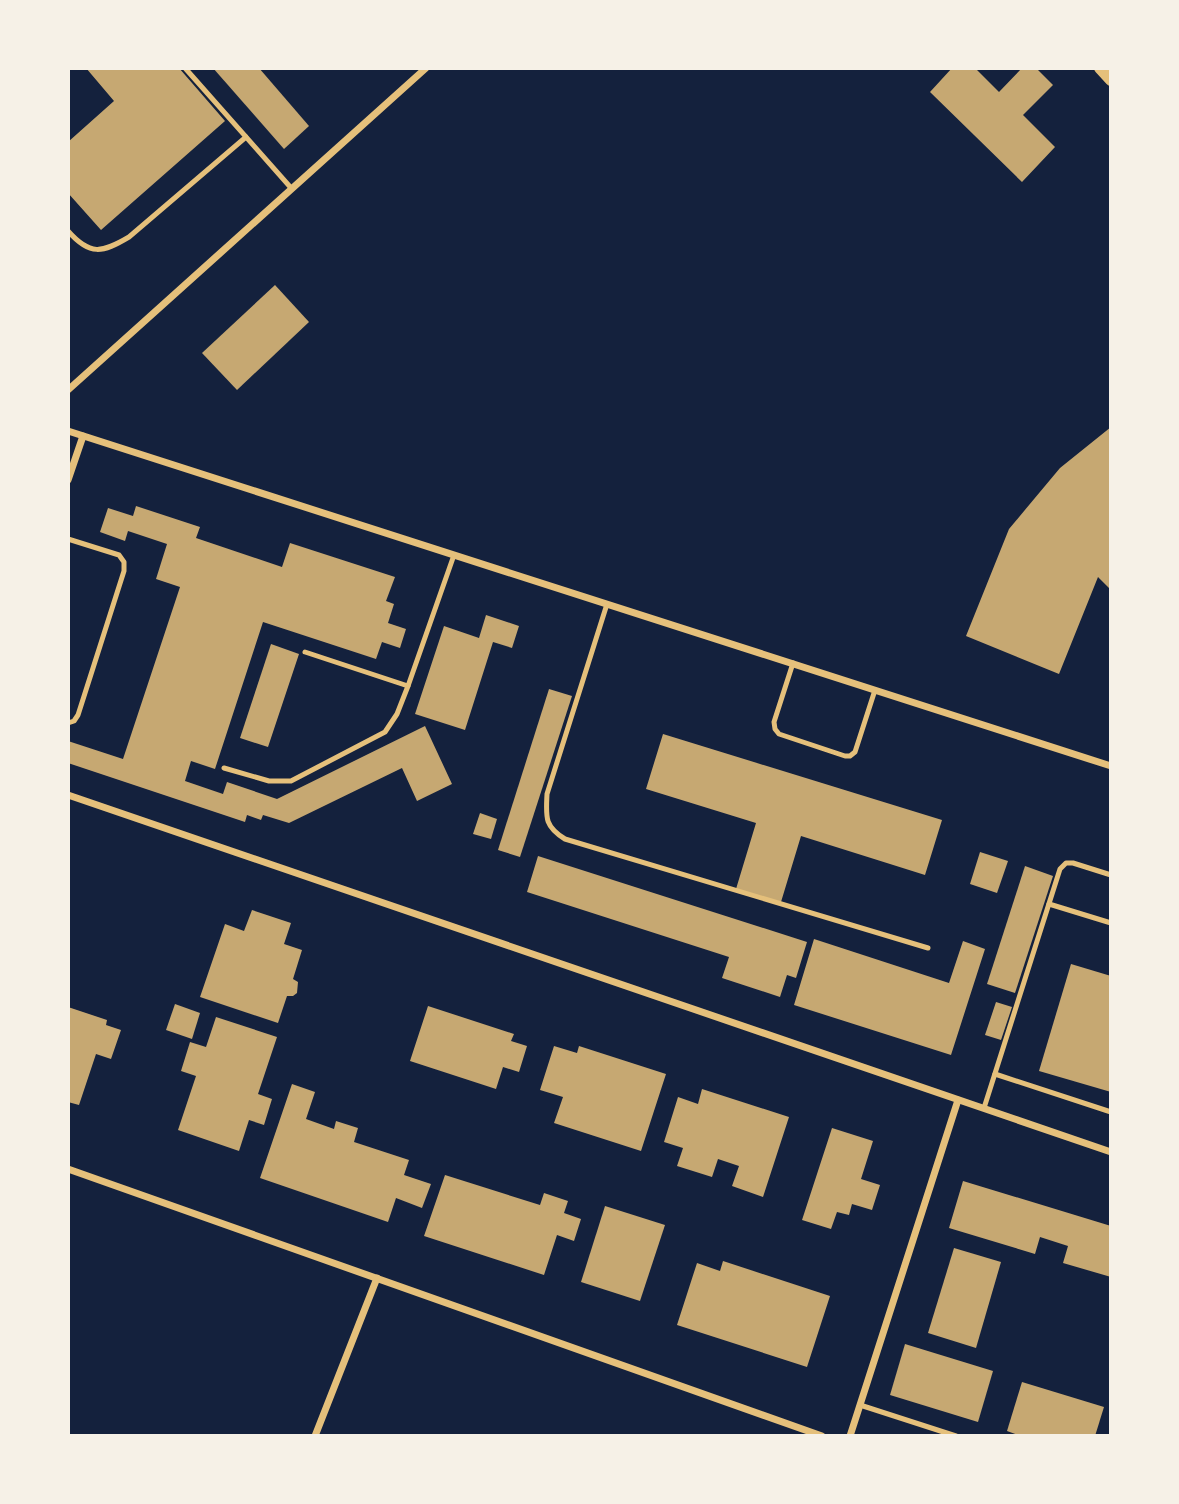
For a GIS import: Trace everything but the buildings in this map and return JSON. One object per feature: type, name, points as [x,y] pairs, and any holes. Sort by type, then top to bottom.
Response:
[{"type":"street","points":[[68,390],[426,68]]},
{"type":"street","points":[[1100,68],[1111,80]]},
{"type":"street","points":[[68,431],[1111,766]]},
{"type":"street","points":[[68,480],[83,436]]},
{"type":"street","points":[[68,795],[1111,1152]]},
{"type":"street","points":[[850,1436],[958,1100]]},
{"type":"street","points":[[68,1169],[822,1436]]},
{"type":"street","points":[[315,1436],[377,1278]]},
{"type":"lane","points":[[185,68],[292,189]]},
{"type":"lane","points":[[68,232],[78,242],[93,250],[111,248],[129,237],[246,137]]},
{"type":"lane","points":[[68,539],[119,555],[124,562],[124,571],[78,715],[74,721],[68,723]]},
{"type":"lane","points":[[224,768],[268,781],[291,781],[385,732],[397,714],[408,686],[454,555]]},
{"type":"lane","points":[[607,604],[547,794],[546,815],[551,830],[565,839],[928,948]]},
{"type":"lane","points":[[305,652],[408,686]]},
{"type":"lane","points":[[793,663],[775,729],[779,734],[845,756],[855,752],[875,690]]},
{"type":"lane","points":[[984,1108],[1060,869],[1066,863],[1073,863],[1111,875]]},
{"type":"lane","points":[[1049,904],[1111,923]]},
{"type":"lane","points":[[995,1074],[1111,1112]]},
{"type":"lane","points":[[860,1405],[956,1436]]}]
